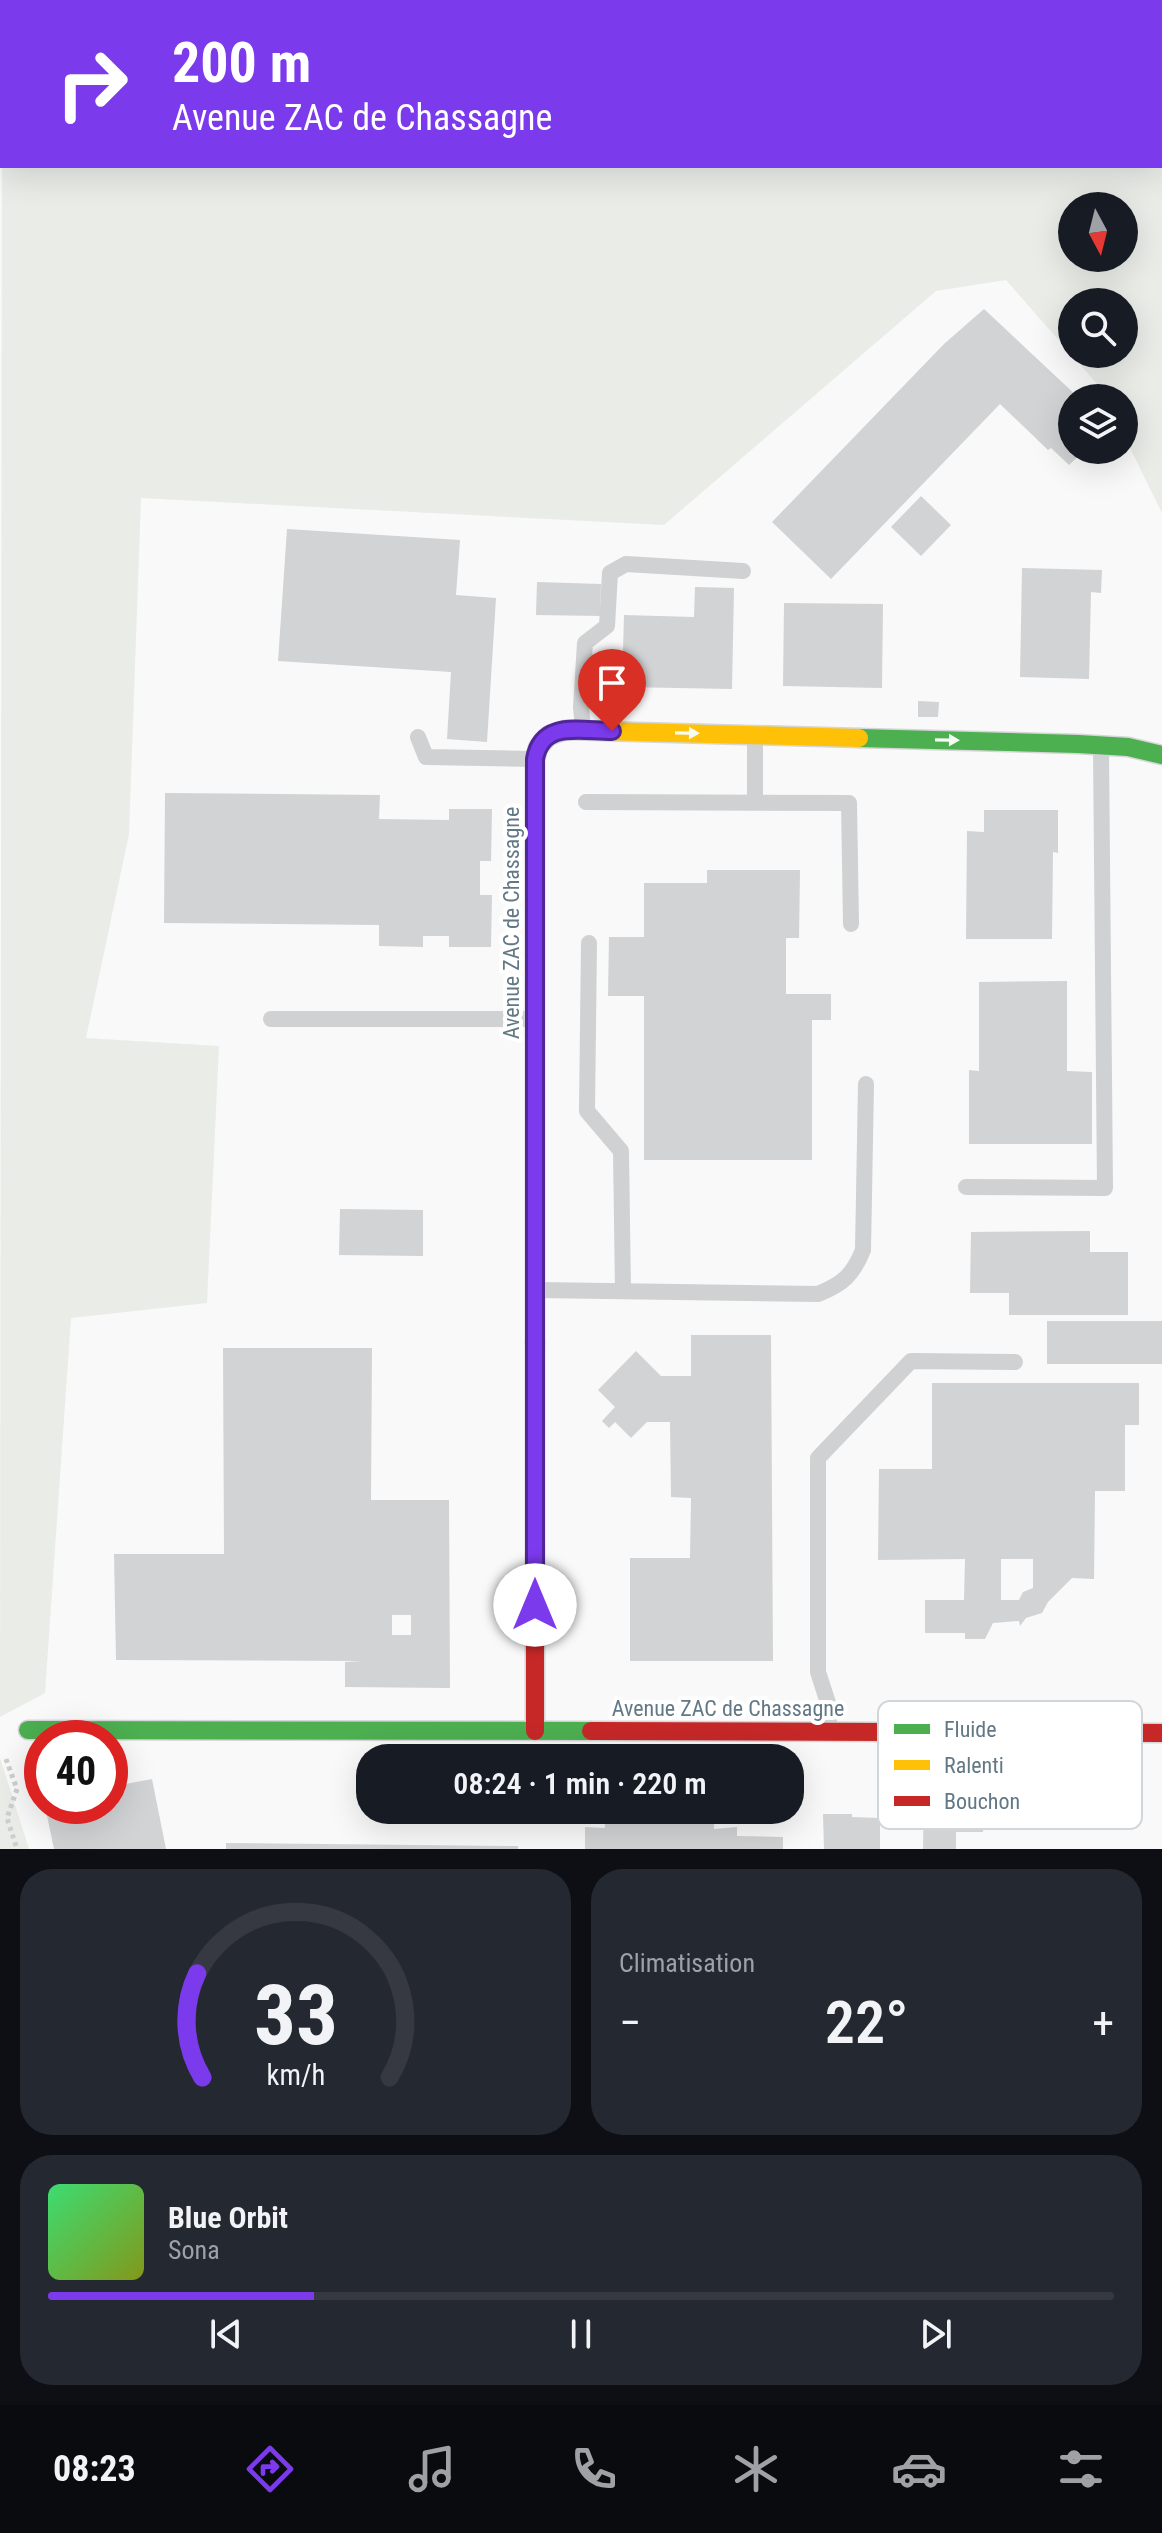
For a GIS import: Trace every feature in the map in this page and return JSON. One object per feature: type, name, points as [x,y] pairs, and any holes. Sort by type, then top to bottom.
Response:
[{"type":"street","points":[[535,759],[538,743],[545,736],[565,730],[1101,745],[1162,755]]},
{"type":"street","name":"Avenue ZAC de Chassagne","points":[[535,759],[535,1731]]},
{"type":"street","name":"Avenue ZAC de Chassagne","points":[[128,1730],[878,1732]]},
{"type":"street","name":"Avenue ZAC de Chassagne","points":[[1142,1733],[1162,1733]]},
{"type":"lane","points":[[584,731],[581,707],[585,643],[607,626],[610,573],[626,564],[743,571]]},
{"type":"lane","points":[[755,735],[755,802]]},
{"type":"lane","points":[[418,737],[426,757],[535,759]]},
{"type":"lane","points":[[966,1187],[1105,1188],[1101,745]]},
{"type":"lane","points":[[586,802],[849,803],[851,924]]},
{"type":"lane","points":[[589,943],[587,1111],[621,1151],[623,1291]]},
{"type":"lane","points":[[271,1019],[535,1019]]},
{"type":"lane","points":[[535,1290],[818,1294],[840,1285],[855,1271],[863,1250],[866,1084]]},
{"type":"lane","points":[[830,1732],[829,1706],[818,1672],[818,1458],[911,1361],[1015,1362]]},
{"type":"path","points":[[17,1849],[7,1818],[17,1789],[6,1757],[8,1739],[24,1732]]},
{"type":"shaded area","points":[[2,168],[1162,168],[1162,513],[1138,464],[1138,384],[1097,384],[1083,368],[1138,368],[1138,288],[1058,288],[1058,339],[1006,280],[936,291],[664,525],[141,498],[129,834],[86,1038],[219,1046],[207,1303],[71,1318],[45,1693],[0,1717]]},
{"type":"shaded area","points":[[0,1758],[29,1849],[0,1849]]},
{"type":"building","points":[[984,309],[1064,384],[1058,384],[1058,455],[1051,448],[1048,450],[1000,404],[831,579],[772,522],[944,344]]},
{"type":"building","points":[[921,496],[951,525],[921,556],[891,527]]},
{"type":"building","points":[[287,529],[460,540],[456,595],[496,598],[487,742],[447,739],[451,672],[278,661]]},
{"type":"building","points":[[1022,568],[1102,570],[1101,593],[1091,592],[1089,679],[1020,677]]},
{"type":"building","points":[[537,582],[601,584],[600,616],[536,615]]},
{"type":"building","points":[[695,587],[734,588],[732,689],[622,687],[624,615],[694,617]]},
{"type":"building","points":[[784,603],[883,604],[882,688],[783,686]]},
{"type":"building","points":[[918,701],[939,702],[938,717],[918,717]]},
{"type":"building","points":[[165,793],[380,795],[379,819],[449,820],[449,809],[492,809],[491,861],[480,861],[480,895],[492,895],[491,947],[449,947],[449,936],[423,936],[423,947],[379,946],[379,925],[164,923]]},
{"type":"building","points":[[984,810],[1058,810],[1058,853],[1053,852],[1052,939],[966,939],[967,831],[984,832]]},
{"type":"building","points":[[707,870],[800,870],[799,938],[786,938],[786,994],[831,994],[831,1020],[812,1020],[812,1160],[644,1160],[644,996],[608,996],[609,937],[644,937],[644,883],[707,883]]},
{"type":"building","points":[[1067,981],[1067,1071],[1092,1072],[1092,1144],[969,1144],[969,1070],[979,1071],[979,982]]},
{"type":"building","points":[[340,1209],[423,1210],[423,1256],[339,1255]]},
{"type":"building","points":[[1090,1231],[1090,1252],[1128,1252],[1128,1315],[1009,1315],[1009,1293],[970,1293],[971,1232]]},
{"type":"building","points":[[1047,1321],[1162,1321],[1162,1364],[1047,1364]]},
{"type":"building","points":[[691,1335],[771,1335],[773,1661],[630,1661],[630,1558],[690,1558],[691,1498],[671,1497],[670,1422],[647,1422],[631,1438],[615,1422],[609,1428],[602,1421],[615,1407],[598,1390],[636,1351],[661,1376],[691,1376]]},
{"type":"building","points":[[223,1348],[372,1348],[371,1500],[449,1500],[450,1688],[345,1687],[345,1662],[362,1661],[116,1660],[114,1554],[224,1554]],"holes":[[[392,1615],[411,1615],[411,1635],[392,1635]]]},
{"type":"building","points":[[932,1383],[1139,1383],[1139,1425],[1125,1425],[1125,1491],[1095,1491],[1094,1579],[1072,1578],[1048,1602],[1042,1613],[1026,1618],[1020,1626],[1019,1621],[993,1623],[985,1639],[965,1639],[965,1633],[925,1633],[925,1600],[964,1600],[965,1559],[878,1560],[879,1469],[932,1469]],"holes":[[[1001,1559],[1033,1559],[1033,1588],[1023,1592],[1019,1600],[1001,1600]]]},
{"type":"building","points":[[152,1779],[166,1849],[54,1849],[49,1824],[128,1824],[128,1784]]},
{"type":"building","points":[[823,1814],[878,1818],[880,1849],[824,1849]]},
{"type":"building","points":[[605,1824],[714,1824],[714,1829],[737,1827],[737,1836],[783,1837],[783,1849],[585,1849],[585,1827],[605,1828]]},
{"type":"building","points":[[923,1829],[983,1829],[983,1832],[956,1832],[956,1849],[923,1849]]},
{"type":"building","points":[[226,1843],[518,1846],[518,1849],[226,1849]]},
{"type":"traffic: fast","points":[[859,738],[1078,744],[1128,747],[1162,755]]},
{"type":"traffic: fast","points":[[535,1343],[535,759],[538,748]]},
{"type":"traffic: fast","points":[[128,1730],[591,1731]]},
{"type":"traffic: slow","points":[[538,748],[548,736],[565,730],[859,738]]},
{"type":"traffic: jam","points":[[535,1343],[535,1731]]},
{"type":"traffic: jam","points":[[591,1731],[878,1732]]},
{"type":"traffic: jam","points":[[1142,1733],[1162,1733]]},
{"type":"route","points":[[535,1605],[535,759],[538,743],[545,736],[565,730],[612,731]]}]
